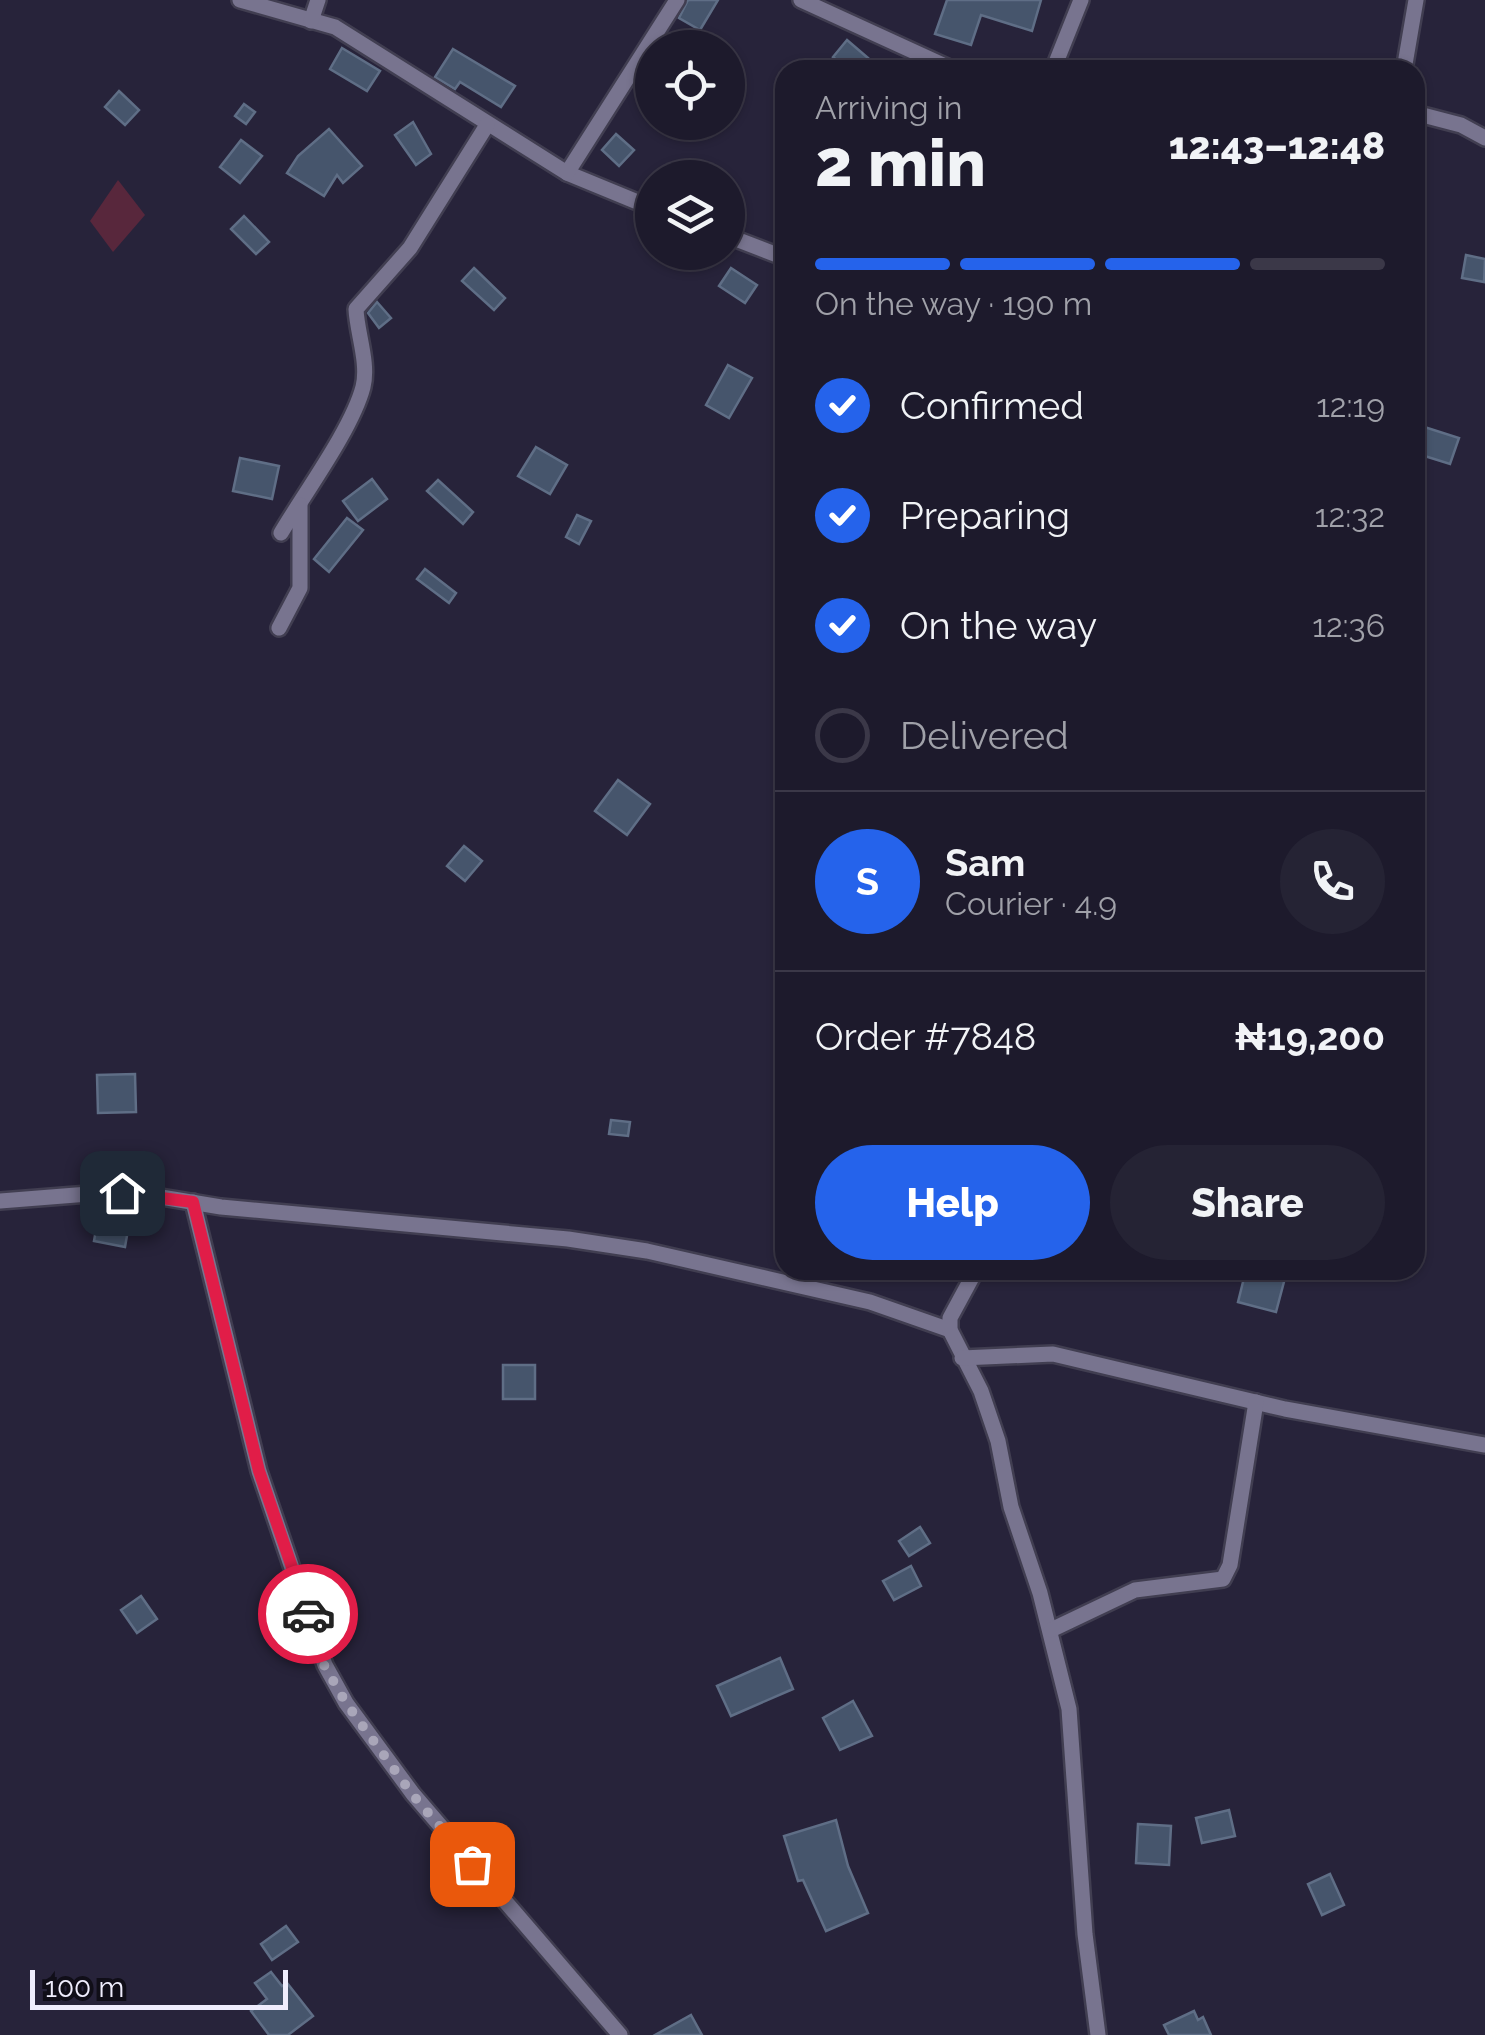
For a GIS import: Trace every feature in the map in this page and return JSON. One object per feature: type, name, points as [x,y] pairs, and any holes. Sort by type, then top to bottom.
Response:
[{"type":"street","points":[[240,0],[335,27],[568,173],[635,201]]},
{"type":"street","points":[[311,21],[318,0]]},
{"type":"street","points":[[568,173],[677,0]]},
{"type":"street","points":[[801,0],[932,60]]},
{"type":"street","points":[[1057,60],[1081,0]]},
{"type":"street","points":[[1406,60],[1416,0]]},
{"type":"street","points":[[1425,116],[1462,126],[1485,138]]},
{"type":"street","points":[[281,533],[349,420],[364,386],[356,308],[410,248],[487,125]]},
{"type":"street","points":[[745,243],[775,254]]},
{"type":"street","points":[[279,628],[300,588],[300,501]]},
{"type":"street","points":[[0,1201],[102,1193],[143,1194],[503,1231],[647,1251],[870,1302],[950,1330]]},
{"type":"street","points":[[193,1202],[259,1471],[324,1665],[346,1703],[412,1794],[620,2035]]},
{"type":"street","points":[[971,1280],[950,1318],[950,1330],[981,1392],[998,1441],[1011,1507],[1051,1630],[1069,1709],[1085,1934],[1098,2035]]},
{"type":"street","points":[[962,1358],[1053,1354],[1256,1402],[1485,1445]]},
{"type":"street","points":[[1051,1630],[1136,1590],[1223,1579],[1230,1565],[1256,1402]]},
{"type":"shaded area","points":[[118,180],[145,215],[113,252],[90,221]]},
{"type":"building","points":[[688,0],[718,0],[700,30],[679,18]]},
{"type":"building","points":[[947,0],[1041,0],[1032,31],[981,15],[971,45],[935,34]]},
{"type":"building","points":[[847,40],[868,58],[836,60],[833,57]]},
{"type":"building","points":[[342,48],[380,71],[367,91],[330,69]]},
{"type":"building","points":[[453,49],[515,86],[501,107],[460,82],[455,89],[435,77]]},
{"type":"building","points":[[119,91],[139,110],[125,125],[105,107]]},
{"type":"building","points":[[244,104],[255,112],[246,124],[235,116]]},
{"type":"building","points":[[413,122],[431,154],[416,165],[395,135]]},
{"type":"building","points":[[329,129],[362,166],[343,183],[337,175],[324,196],[287,173],[298,156]]},
{"type":"building","points":[[616,134],[634,150],[619,166],[602,150]]},
{"type":"building","points":[[241,140],[262,156],[240,183],[220,167]]},
{"type":"building","points":[[244,216],[269,242],[256,254],[231,229]]},
{"type":"building","points":[[1466,255],[1485,259],[1484,282],[1462,278]]},
{"type":"building","points":[[474,268],[505,298],[494,310],[462,281]]},
{"type":"building","points":[[730,270],[757,285],[745,303],[719,286]]},
{"type":"building","points":[[377,302],[391,318],[379,328],[368,313]]},
{"type":"building","points":[[728,365],[752,378],[729,418],[706,405]]},
{"type":"building","points":[[1425,427],[1459,438],[1450,464],[1425,456]]},
{"type":"building","points":[[536,447],[567,465],[550,494],[518,476]]},
{"type":"building","points":[[240,458],[279,466],[272,499],[233,491]]},
{"type":"building","points":[[372,479],[387,499],[358,521],[343,501]]},
{"type":"building","points":[[438,480],[473,512],[463,524],[427,491]]},
{"type":"building","points":[[577,515],[591,521],[579,544],[566,537]]},
{"type":"building","points":[[347,518],[363,530],[329,572],[314,559]]},
{"type":"building","points":[[425,569],[456,593],[449,603],[417,579]]},
{"type":"building","points":[[618,780],[650,804],[627,835],[595,811]]},
{"type":"building","points":[[464,846],[482,861],[465,881],[447,866]]},
{"type":"building","points":[[135,1074],[136,1112],[98,1113],[97,1075]]},
{"type":"building","points":[[611,1120],[630,1122],[628,1136],[609,1134]]},
{"type":"building","points":[[97,1224],[128,1230],[125,1247],[94,1241]]},
{"type":"building","points":[[1244,1280],[1284,1280],[1276,1312],[1238,1302]]},
{"type":"building","points":[[503,1365],[535,1365],[535,1399],[503,1399]]},
{"type":"building","points":[[920,1527],[930,1543],[909,1556],[899,1541]]},
{"type":"building","points":[[911,1566],[921,1586],[894,1600],[883,1581]]},
{"type":"building","points":[[141,1596],[157,1619],[137,1633],[121,1610]]},
{"type":"building","points":[[780,1658],[793,1689],[731,1716],[717,1686]]},
{"type":"building","points":[[853,1701],[872,1736],[840,1750],[823,1718]]},
{"type":"building","points":[[1229,1810],[1235,1836],[1202,1843],[1196,1818]]},
{"type":"building","points":[[836,1820],[848,1866],[868,1913],[826,1931],[803,1880],[798,1881],[784,1836]]},
{"type":"building","points":[[1138,1824],[1171,1826],[1169,1865],[1136,1863]]},
{"type":"building","points":[[1330,1874],[1344,1905],[1322,1915],[1308,1884]]},
{"type":"building","points":[[286,1926],[298,1942],[272,1960],[261,1944]]},
{"type":"building","points":[[271,1972],[282,1986],[287,1983],[313,2016],[288,2035],[269,2035],[251,2011],[267,1999],[255,1983]]},
{"type":"building","points":[[1194,2011],[1198,2020],[1203,2017],[1211,2035],[1169,2035],[1164,2025]]},
{"type":"building","points":[[691,2015],[702,2035],[655,2035]]},
{"type":"way so far","points":[[308,1614],[324,1665],[346,1703],[412,1794],[472,1864]]},
{"type":"route","points":[[122,1193],[193,1202],[259,1471],[308,1614]]}]
